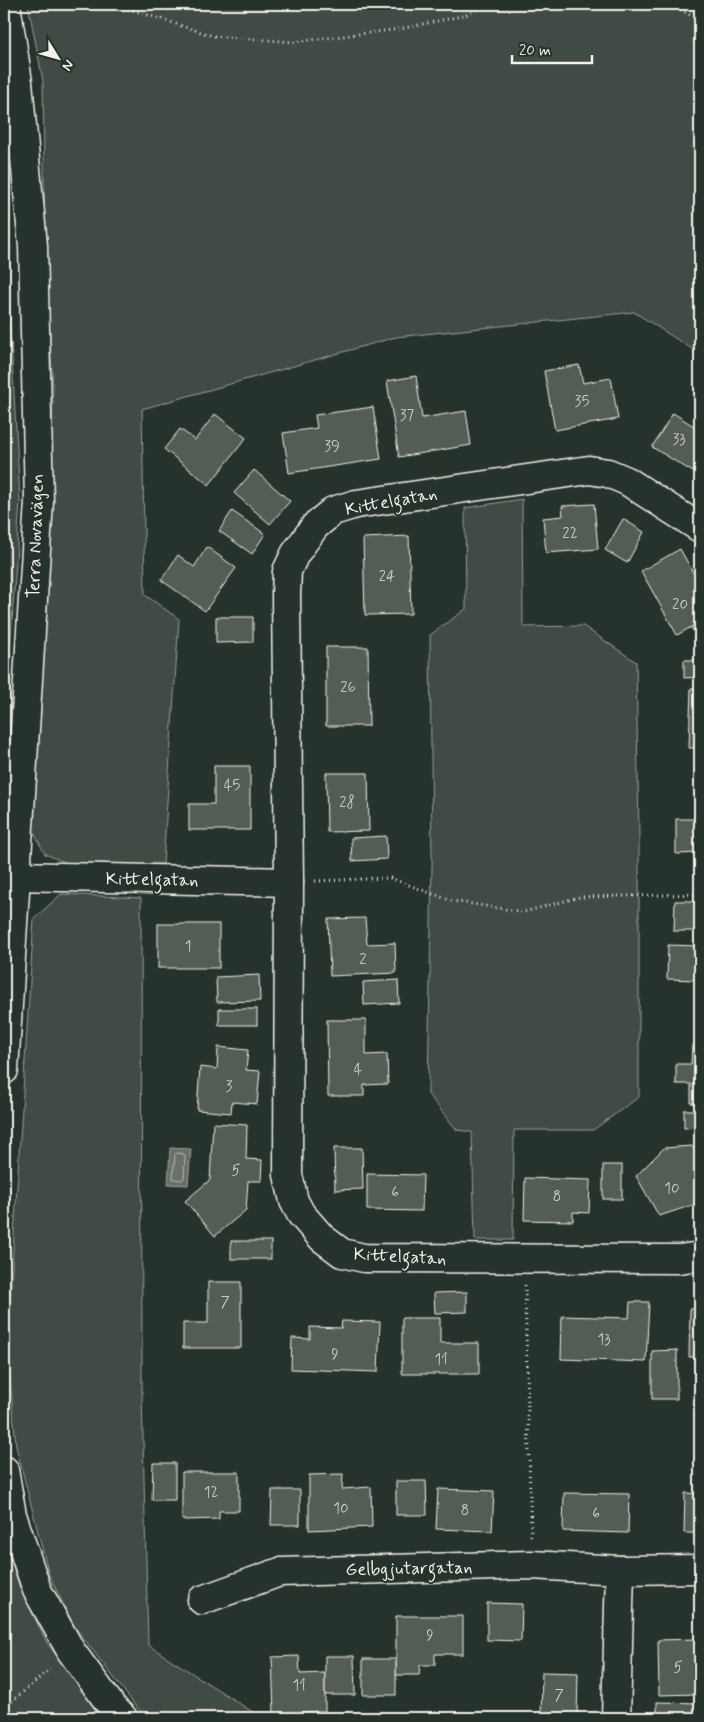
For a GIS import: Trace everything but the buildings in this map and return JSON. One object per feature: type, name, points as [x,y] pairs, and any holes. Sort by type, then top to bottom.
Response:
[{"type":"street","name":"Terra Novavägen","points":[[4,1070],[39,501],[33,246],[18,82],[6,4]]},
{"type":"street","name":"Kittelgatan","points":[[700,528],[627,481],[608,473],[588,470],[356,504],[333,511],[314,526],[295,554],[288,571],[286,594],[289,882],[288,1175],[294,1201],[301,1214],[322,1238],[342,1253],[364,1258],[679,1259],[700,1256]]},
{"type":"street","name":"Kittelgatan","points":[[15,876],[289,882]]},
{"type":"street","points":[[4,1470],[12,1514],[37,1590],[71,1651],[113,1708],[123,1718]]},
{"type":"street","name":"Gelbgjutargatan","points":[[202,1600],[280,1572],[532,1565],[620,1570],[700,1569]]},
{"type":"street","points":[[616,1718],[620,1570]]},
{"type":"path","points":[[114,4],[214,36],[294,42],[400,30],[466,16],[485,4]]},
{"type":"path","points":[[672,4],[693,17],[700,29]]},
{"type":"path","points":[[289,882],[390,878],[452,901],[524,912],[580,897],[700,894]]},
{"type":"path","points":[[525,1259],[532,1565]]},
{"type":"path","points":[[4,1708],[71,1651]]},
{"type":"shaded area","points":[[28,4],[700,4],[700,354],[634,312],[396,337],[142,409],[145,595],[179,619],[163,864],[72,865],[45,854],[33,831],[52,462],[53,390],[45,247],[43,81]]},
{"type":"shaded area","points":[[4,215],[20,501],[4,744]]},
{"type":"shaded area","points":[[522,499],[523,627],[583,626],[636,662],[639,835],[639,1097],[593,1130],[514,1130],[513,1240],[475,1240],[472,1132],[457,1130],[428,1094],[432,865],[430,635],[466,609],[465,508]]},
{"type":"shaded area","points":[[61,894],[141,898],[142,1396],[148,1645],[262,1718],[148,1718],[138,1709],[74,1626],[49,1575],[16,1446],[10,1377],[9,1314],[34,919]]},
{"type":"shaded area","points":[[4,1537],[19,1585],[47,1643],[105,1718],[4,1718]]},
{"type":"water","points":[[170,1148],[191,1149],[188,1185],[168,1184]]}]
